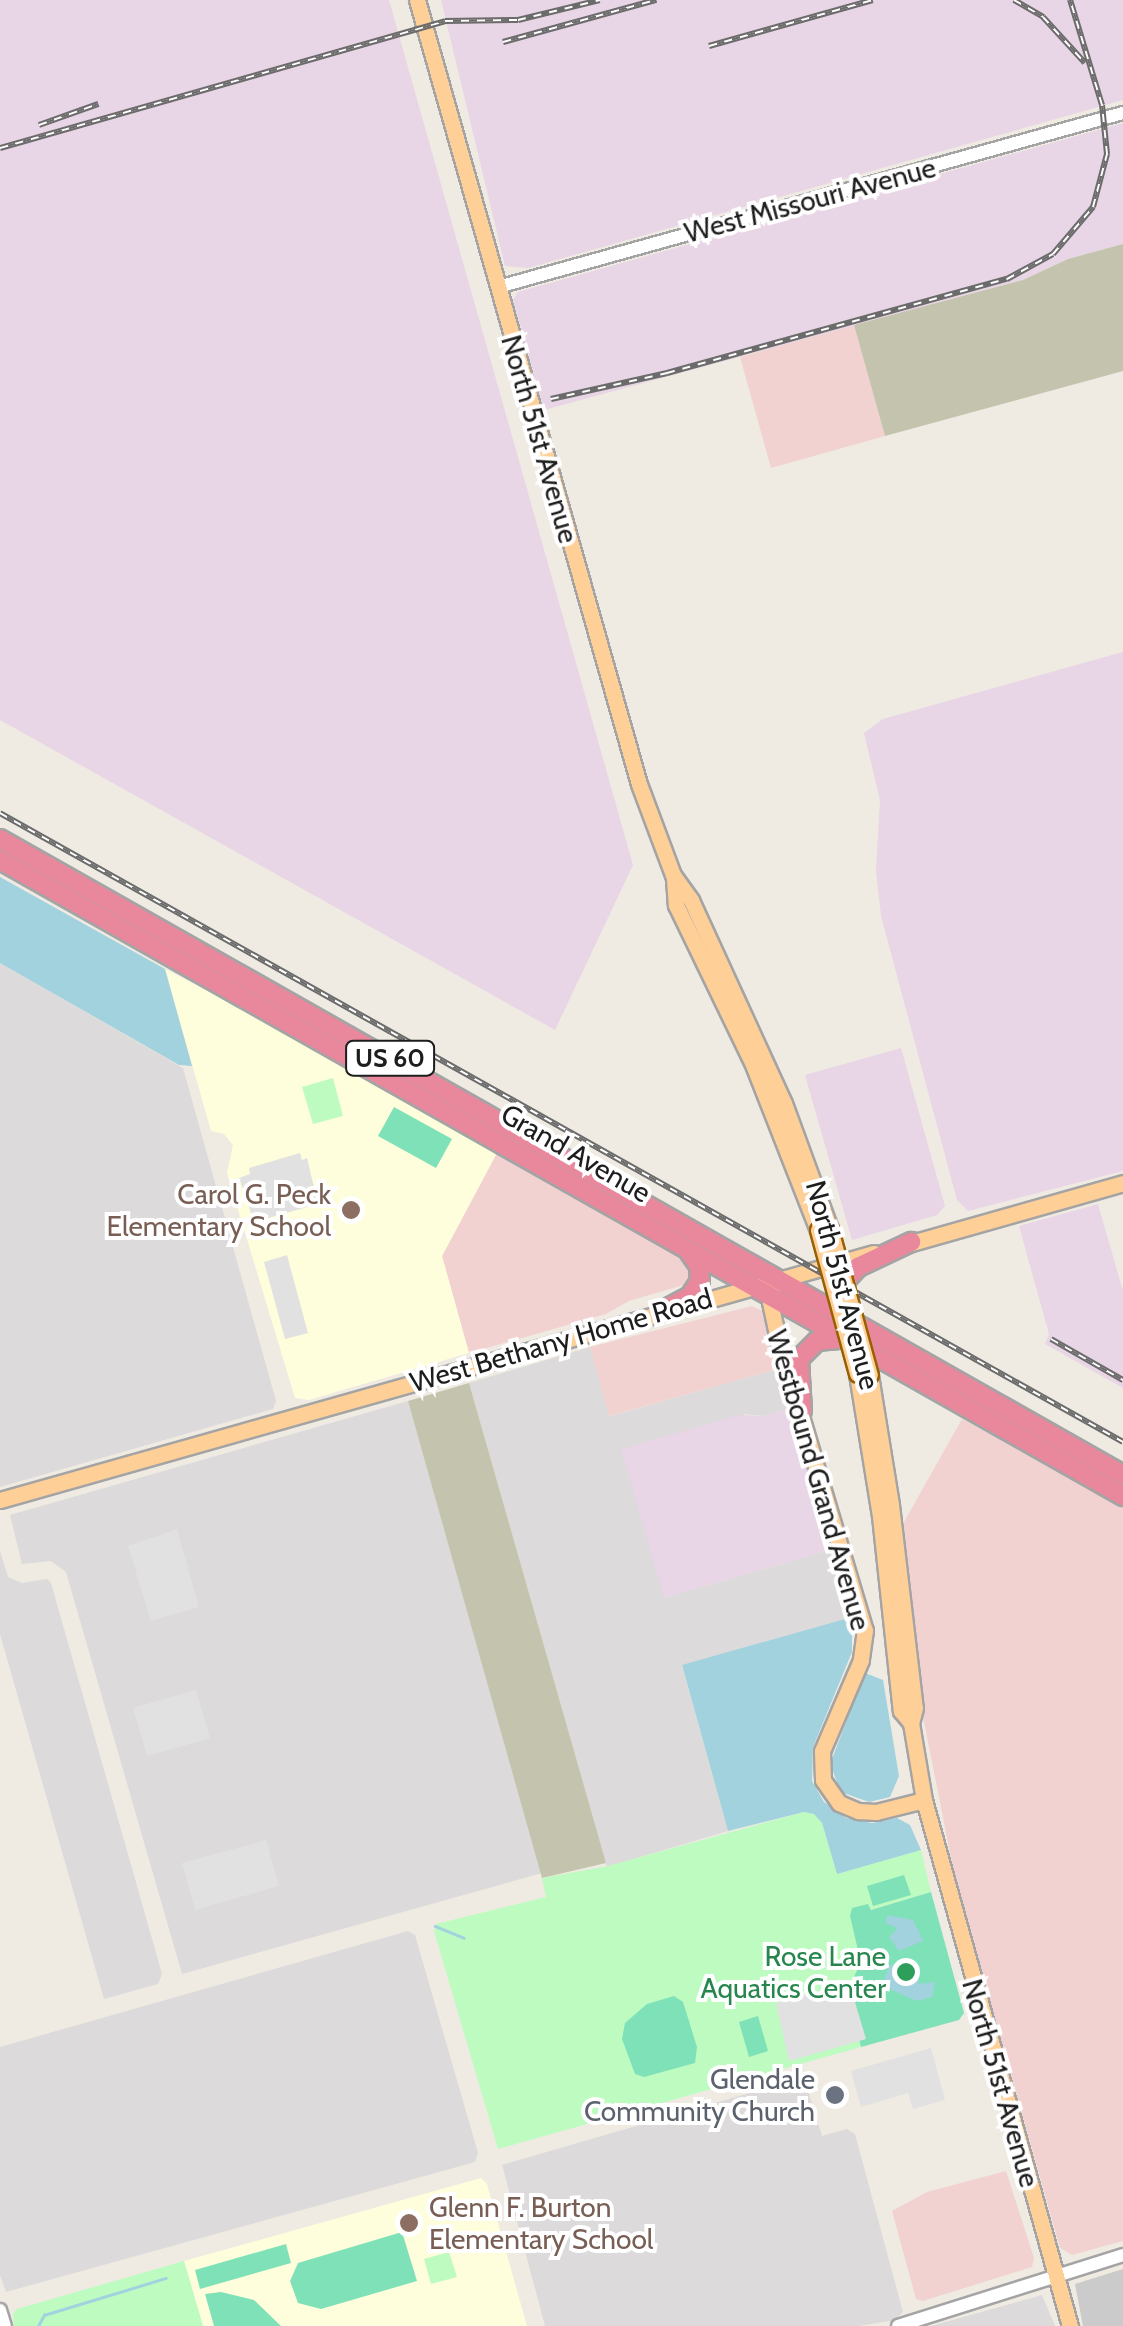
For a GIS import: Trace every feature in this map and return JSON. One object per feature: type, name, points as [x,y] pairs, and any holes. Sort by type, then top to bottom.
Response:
[{"type":"highway","name":"Grand Avenue","points":[[0,839],[736,1255],[775,1291],[847,1341],[1123,1496]]},
{"type":"highway","name":"Grand Avenue","points":[[0,860],[682,1246],[872,1334],[1123,1475]]},
{"type":"highway","points":[[872,1334],[849,1306],[846,1280],[858,1267],[912,1242]]},
{"type":"highway","points":[[664,1310],[690,1296],[700,1280],[697,1261],[682,1246]]},
{"type":"highway","points":[[736,1255],[775,1291],[774,1321]]},
{"type":"highway","points":[[802,1411],[797,1372],[802,1353],[823,1338],[847,1341]]},
{"type":"main road","name":"North 51st Avenue","points":[[417,0],[622,733],[673,875],[692,900],[769,1068],[824,1230],[892,1504],[916,1708],[910,1723],[924,1800],[1070,2326]]},
{"type":"main road","name":"West Bethany Home Road","points":[[0,1500],[664,1310],[775,1291],[912,1242],[1123,1183]]},
{"type":"main road","name":"Westbound Grand Avenue","points":[[774,1321],[865,1630],[861,1660],[822,1751],[823,1780],[840,1803],[858,1811],[876,1812],[924,1800]]},
{"type":"street","name":"West Missouri Avenue","points":[[498,286],[1123,113]]},
{"type":"street","points":[[898,2326],[1123,2254]]},
{"type":"street","points":[[0,2310],[4,2326]]},
{"type":"shaded area","points":[[0,0],[389,0],[633,865],[555,1030],[0,720]]},
{"type":"shaded area","points":[[441,0],[1123,0],[1123,100],[528,268],[505,266]]},
{"type":"shaded area","points":[[1123,123],[1123,244],[1068,259],[1023,280],[544,410],[513,300],[518,292]]},
{"type":"shaded area","points":[[1123,244],[1123,371],[885,436],[854,325],[1023,280],[1068,259]]},
{"type":"shaded area","points":[[854,325],[885,436],[771,468],[740,357]]},
{"type":"shaded area","points":[[1123,652],[1123,1171],[968,1211],[957,1200],[881,916],[876,870],[880,800],[864,733],[883,719]]},
{"type":"shaded area","points":[[0,963],[183,1068],[276,1401],[273,1409],[0,1487]]},
{"type":"shaded area","name":"Carol G. Peck Elementary School","points":[[165,969],[339,1059],[497,1153],[442,1256],[469,1353],[309,1400],[295,1398],[227,1173],[233,1145],[224,1134],[211,1131]]},
{"type":"shaded area","points":[[901,1048],[945,1206],[937,1215],[852,1240],[805,1075]]},
{"type":"shaded area","points":[[300,1153],[302,1160],[307,1158],[318,1204],[254,1222],[239,1178],[250,1174],[249,1168]]},
{"type":"shaded area","points":[[497,1153],[691,1261],[693,1277],[684,1285],[629,1301],[606,1314],[469,1353],[442,1256]]},
{"type":"shaded area","points":[[1098,1204],[1123,1291],[1123,1388],[1045,1344],[1049,1334],[1019,1226]]},
{"type":"shaded area","points":[[287,1255],[308,1333],[285,1339],[264,1262]]},
{"type":"shaded area","points":[[752,1306],[765,1312],[781,1368],[609,1416],[590,1347]]},
{"type":"shaded area","points":[[590,1347],[610,1416],[781,1368],[793,1408],[764,1416],[744,1414],[664,1598],[833,1549],[852,1617],[682,1666],[728,1831],[607,1867],[469,1383]]},
{"type":"shaded area","points":[[469,1383],[606,1863],[542,1878],[408,1401]]},
{"type":"shaded area","points":[[408,1401],[542,1873],[182,1974],[66,1572],[51,1561],[22,1564],[10,1515]]},
{"type":"shaded area","points":[[793,1408],[833,1549],[664,1598],[621,1449],[739,1415],[764,1416]]},
{"type":"shaded area","points":[[962,1419],[1123,1504],[1123,2241],[1072,2255],[1060,2248],[955,1878],[921,1707],[900,1529]]},
{"type":"shaded area","points":[[177,1529],[199,1607],[151,1621],[128,1546]]},
{"type":"shaded area","points":[[0,1551],[8,1577],[22,1583],[47,1579],[51,1583],[162,1974],[158,1984],[104,1999],[0,1634]]},
{"type":"shaded area","points":[[196,1690],[210,1738],[147,1756],[133,1708]]},
{"type":"shaded area","points":[[266,1840],[279,1886],[195,1910],[182,1863]]},
{"type":"shaded area","points":[[408,1931],[415,1935],[478,2153],[475,2162],[6,2292],[0,2275],[0,2047]]},
{"type":"shaded area","points":[[836,1986],[852,1992],[866,2039],[789,2061],[776,2003]]},
{"type":"shaded area","points":[[931,2048],[945,2100],[913,2109],[908,2093],[861,2107],[851,2071]]},
{"type":"shaded area","points":[[804,2077],[822,2136],[847,2129],[855,2134],[903,2312],[895,2320],[859,2326],[545,2326],[502,2165]]},
{"type":"shaded area","points":[[1006,2171],[1034,2258],[1032,2267],[923,2301],[916,2299],[892,2211],[927,2192]]},
{"type":"shaded area","name":"Glenn F. Burton Elementary School","points":[[481,2178],[487,2184],[527,2326],[203,2326],[184,2261]]},
{"type":"shaded area","points":[[1123,2269],[1123,2326],[1083,2326],[1075,2284]]},
{"type":"shaded area","points":[[1042,2295],[1055,2326],[931,2326]]},
{"type":"green space","points":[[333,1078],[343,1116],[313,1124],[302,1087]]},
{"type":"green space","points":[[394,1107],[452,1139],[436,1168],[378,1136]]},
{"type":"green space","points":[[804,1812],[815,1814],[822,1823],[837,1874],[921,1850],[931,1892],[870,1910],[860,1969],[847,1990],[861,2047],[498,2149],[434,1931],[436,1924],[546,1897],[542,1878],[608,1866]]},
{"type":"green space","points":[[904,1875],[911,1895],[873,1906],[867,1886]]},
{"type":"green space","name":"Rose Lane Aquatics Center","points":[[931,1892],[964,2013],[959,2020],[861,2047],[847,1990],[861,1963],[850,1916],[852,1908],[868,1904],[871,1910]]},
{"type":"green space","points":[[674,1996],[683,2002],[697,2047],[695,2063],[644,2077],[635,2074],[622,2039],[625,2023],[647,2004]]},
{"type":"green space","points":[[758,2016],[768,2051],[749,2057],[739,2022]]},
{"type":"green space","points":[[402,2232],[417,2281],[321,2309],[298,2303],[290,2281],[298,2263]]},
{"type":"green space","points":[[286,2244],[291,2263],[200,2289],[195,2270]]},
{"type":"green space","points":[[449,2252],[457,2277],[431,2284],[424,2259]]},
{"type":"green space","points":[[184,2261],[203,2326],[14,2326],[13,2313],[17,2309]]},
{"type":"green space","points":[[221,2292],[254,2300],[281,2326],[214,2326],[205,2294]]},
{"type":"water","points":[[0,877],[165,969],[192,1066],[179,1065],[0,963]]},
{"type":"water","points":[[852,1617],[852,1652],[813,1747],[812,1781],[824,1802],[846,1818],[872,1823],[897,1818],[910,1825],[921,1850],[837,1874],[822,1823],[814,1814],[804,1812],[728,1831],[682,1665]]},
{"type":"water","points":[[865,1673],[883,1680],[899,1776],[890,1797],[869,1802],[841,1792],[830,1764]]},
{"type":"water","points":[[887,1915],[913,1920],[923,1941],[899,1951],[889,1937],[898,1928],[886,1924]]},
{"type":"water","points":[[899,1963],[918,1969],[919,1984],[935,1982],[932,1997],[916,2001],[890,1989],[884,1980],[889,1966]]},
{"type":"waterway","points":[[435,1926],[464,1938]]},
{"type":"waterway","points":[[38,2326],[44,2315],[166,2278]]},
{"type":"railway","points":[[0,148],[445,21],[518,20],[600,0]]},
{"type":"railway","points":[[503,42],[656,0]]},
{"type":"railway","points":[[709,46],[873,0]]},
{"type":"railway","points":[[1014,0],[1043,17],[1085,63]]},
{"type":"railway","points":[[551,399],[667,373],[1007,279],[1053,254],[1093,207],[1107,154],[1102,105],[1070,0]]},
{"type":"railway","points":[[39,125],[98,104]]},
{"type":"railway","points":[[0,813],[1123,1442]]},
{"type":"railway","points":[[1051,1339],[1123,1380]]},
{"type":"place","name":"Carol G. Peck Elementary School","points":[[351,1210]]},
{"type":"place","name":"Rose Lane Aquatics Center","points":[[906,1972]]},
{"type":"place","name":"Glendale Community Church","points":[[835,2095]]},
{"type":"place","name":"Glenn F. Burton Elementary School","points":[[409,2223]]}]
